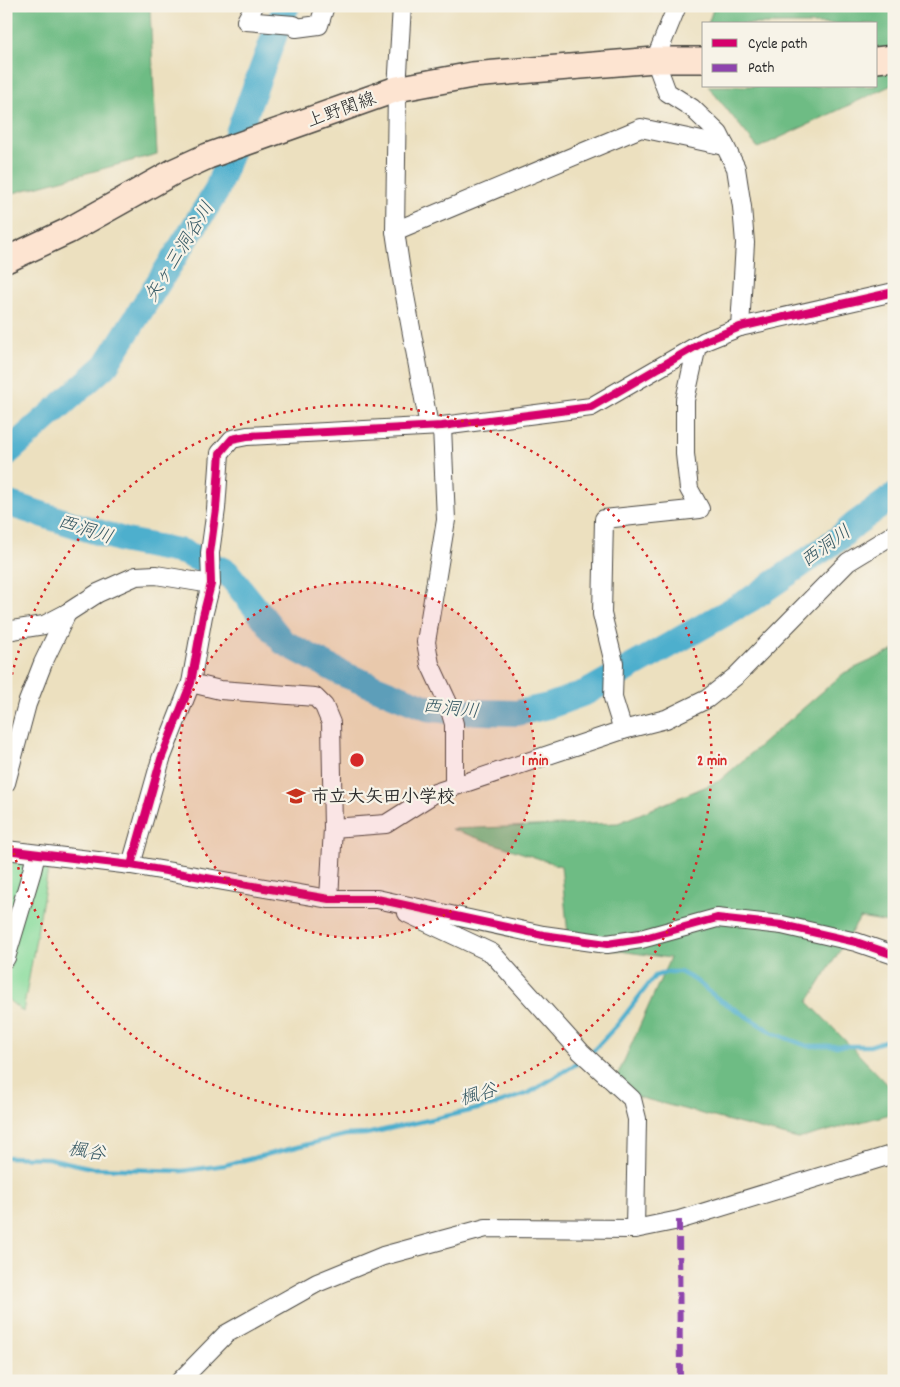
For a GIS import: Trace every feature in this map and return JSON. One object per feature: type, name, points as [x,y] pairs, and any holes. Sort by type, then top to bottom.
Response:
[{"type":"main road","points":[[878,60],[894,58]]},
{"type":"main road","name":"上野関線","points":[[6,260],[68,231],[175,171],[208,156],[397,89],[472,75],[654,60],[702,60]]},
{"type":"street","points":[[254,15],[294,25],[296,28],[319,25],[325,6]]},
{"type":"street","points":[[402,6],[397,89],[395,232],[403,285],[436,426],[446,520],[426,642],[430,664],[448,703],[454,724],[454,786]]},
{"type":"street","points":[[677,6],[654,60],[666,92],[692,108],[720,134],[736,168],[745,243],[740,327]]},
{"type":"street","points":[[395,232],[642,128],[725,146]]},
{"type":"street","points":[[131,865],[161,758],[191,683],[211,583],[210,553],[216,509],[220,453],[232,440],[247,436],[436,426],[591,408],[705,341],[740,327],[894,292]]},
{"type":"street","points":[[623,730],[613,698],[614,663],[602,614],[604,519],[700,509],[689,489],[685,454],[685,400],[697,346]]},
{"type":"street","points":[[333,828],[386,824],[435,793],[623,730],[666,720],[707,699],[736,676],[848,562],[894,534]]},
{"type":"street","points":[[6,631],[44,625],[98,593],[136,576],[156,575],[211,583]]},
{"type":"street","points":[[6,783],[27,704],[43,663],[67,613]]},
{"type":"street","points":[[191,683],[220,690],[314,697],[324,706],[331,723],[333,828],[329,899]]},
{"type":"street","points":[[6,850],[131,865],[329,899],[377,899],[543,935],[606,944],[641,939],[717,918],[782,925],[856,942],[894,955]]},
{"type":"street","points":[[6,958],[36,854]]},
{"type":"street","points":[[377,899],[492,953],[581,1052],[632,1099],[637,1119],[635,1229]]},
{"type":"street","points":[[180,1381],[226,1334],[317,1282],[383,1256],[486,1228],[635,1229],[679,1220],[894,1154]]},
{"type":"green space","points":[[6,6],[151,6],[157,154],[6,195]]},
{"type":"green space","points":[[714,6],[894,6],[894,84],[758,148],[710,88],[878,88],[878,22],[709,22]]},
{"type":"green space","points":[[894,650],[894,924],[860,918],[808,1002],[894,1091],[894,1113],[798,1139],[611,1090],[670,958],[569,944],[561,866],[451,829],[618,823],[719,781],[844,673]]},
{"type":"green space","points":[[6,844],[51,853],[23,1012],[6,998]]},
{"type":"waterway","name":"矢ヶ三洞谷川","points":[[6,454],[106,365],[216,192],[287,6]]},
{"type":"waterway","name":"西洞川","points":[[6,503],[126,541],[183,552],[227,572],[283,642],[343,674],[427,708],[449,711],[517,713],[549,706],[587,692],[751,599],[838,539],[855,524],[894,496]]},
{"type":"waterway","name":"楓谷","points":[[590,1054],[618,1024],[655,976],[668,972],[680,972],[695,980],[717,998],[773,1033],[807,1046],[870,1046],[894,1038]]},
{"type":"waterway","name":"楓谷","points":[[6,1157],[48,1158],[92,1168],[182,1171],[225,1165],[345,1135],[366,1134],[491,1106],[529,1093],[584,1059]]},
{"type":"marked path","points":[[679,1220],[680,1381]]},
{"type":"cycle path","points":[[131,865],[161,759],[191,683],[203,616],[211,584],[210,553],[216,509],[220,453],[232,439],[247,436],[442,426],[591,407],[705,341],[740,327],[894,292]]},
{"type":"cycle path","points":[[6,850],[131,865],[329,899],[377,899],[543,935],[607,944],[641,939],[717,918],[782,925],[856,942],[894,955]]},
{"type":"place","name":"市立大矢田小学校","points":[[296,796]]}]
